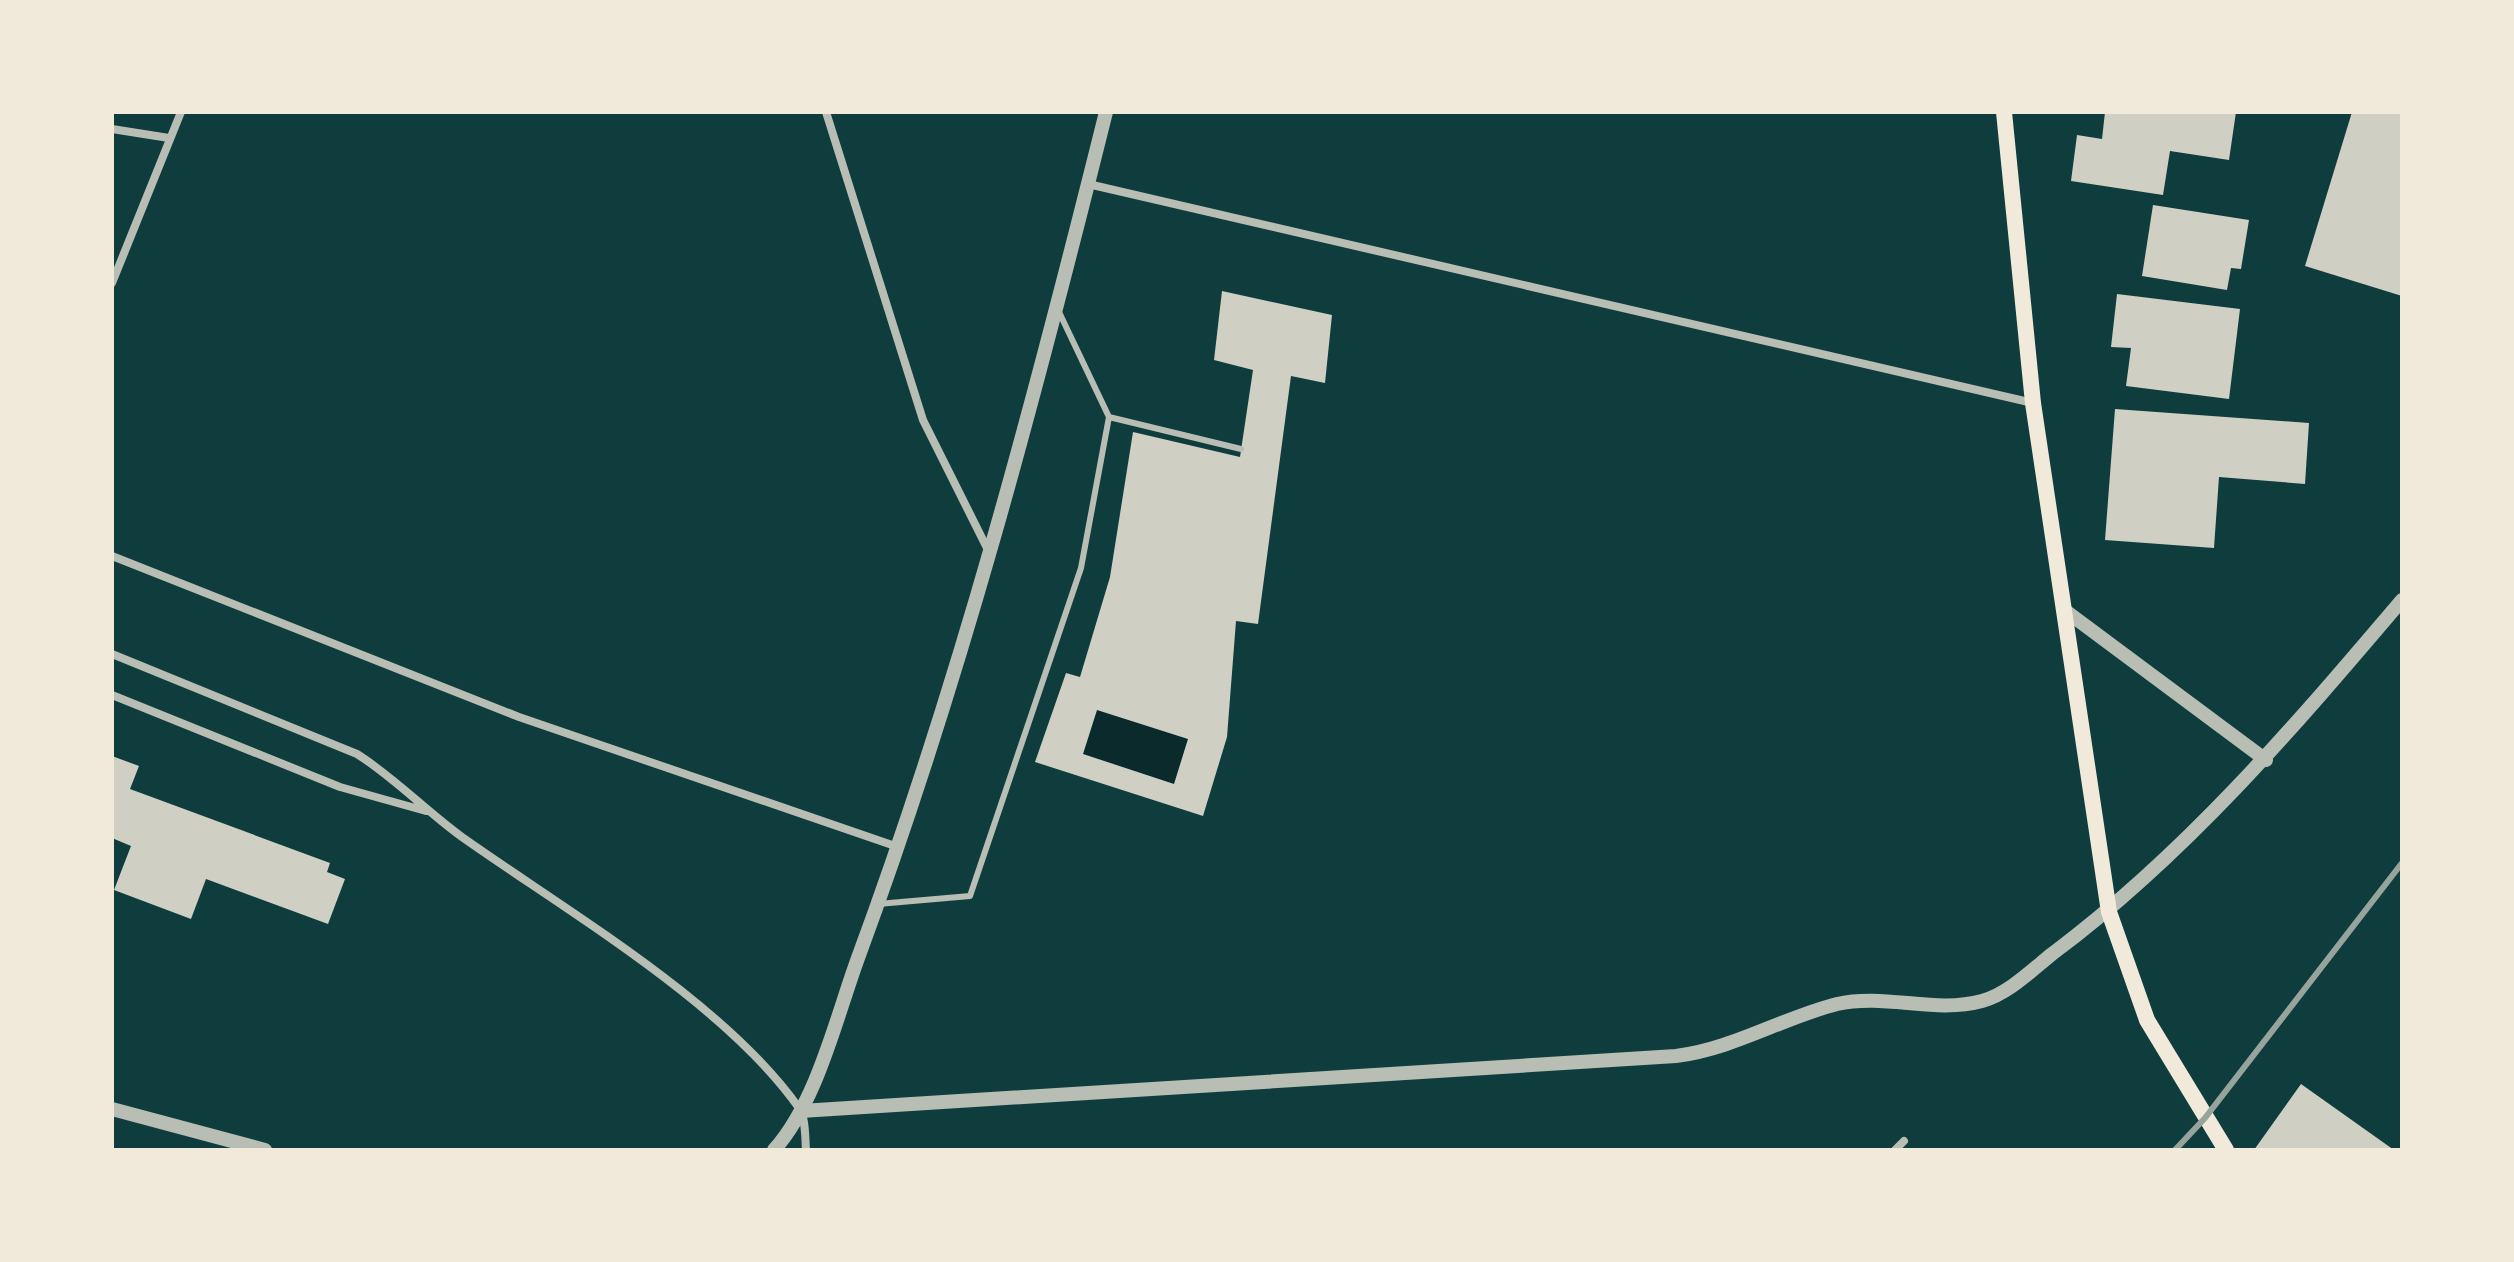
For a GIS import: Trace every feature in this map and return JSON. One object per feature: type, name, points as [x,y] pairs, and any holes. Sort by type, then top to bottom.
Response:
[{"type":"main road","points":[[2004,112],[2033,403],[2109,912],[2147,1020],[2226,1150]]},
{"type":"street","points":[[112,283],[181,112]]},
{"type":"street","points":[[826,112],[923,420],[990,553]]},
{"type":"street","points":[[774,1150],[801,1111],[899,847],[990,553],[1057,309],[1106,112]]},
{"type":"street","points":[[112,129],[169,138]]},
{"type":"street","points":[[1088,184],[2033,403]]},
{"type":"street","points":[[112,556],[519,717],[899,847]]},
{"type":"street","points":[[801,1111],[1708,1052],[1817,1009],[1846,1002],[1957,1005],[1982,1001],[2011,985],[2109,912],[2266,760],[2402,600]]},
{"type":"street","points":[[2063,609],[2266,760]]},
{"type":"street","points":[[112,654],[357,754],[382,770],[427,812],[696,1003],[753,1055],[801,1111],[806,1150]]},
{"type":"street","points":[[112,695],[340,787],[427,812]]},
{"type":"street","points":[[112,1109],[265,1150]]},
{"type":"street","points":[[1895,1150],[1904,1141]]},
{"type":"lane","points":[[878,904],[970,896],[1081,568],[1109,417],[1057,309]]},
{"type":"lane","points":[[1109,417],[1241,449]]},
{"type":"water","points":[[1097,710],[1188,739],[1174,784],[1083,754]]},
{"type":"building","points":[[2105,112],[2236,112],[2229,160],[2170,151],[2163,195],[2071,181],[2077,135],[2102,139]]},
{"type":"building","points":[[2352,112],[2402,112],[2402,296],[2305,266]]},
{"type":"building","points":[[2153,205],[2249,220],[2241,269],[2231,268],[2227,290],[2142,276]]},
{"type":"building","points":[[1222,291],[1332,315],[1325,383],[1291,376],[1258,624],[1236,621],[1227,737],[1203,816],[1035,762],[1066,673],[1080,677],[1110,577],[1133,432],[1240,457],[1253,370],[1214,360]],"holes":[[[1097,710],[1188,739],[1174,784],[1083,754]]]},
{"type":"building","points":[[2117,294],[2240,309],[2229,399],[2126,386],[2131,348],[2111,347]]},
{"type":"building","points":[[2115,409],[2309,423],[2305,484],[2219,477],[2214,548],[2105,540]]},
{"type":"building","points":[[112,756],[139,766],[130,789],[330,863],[327,872],[345,879],[328,924],[206,879],[191,919],[114,890],[131,846],[112,838]]},
{"type":"building","points":[[2301,1084],[2394,1150],[2254,1150]]},
{"type":"railway","points":[[2175,1150],[2205,1118],[2402,863]]}]
